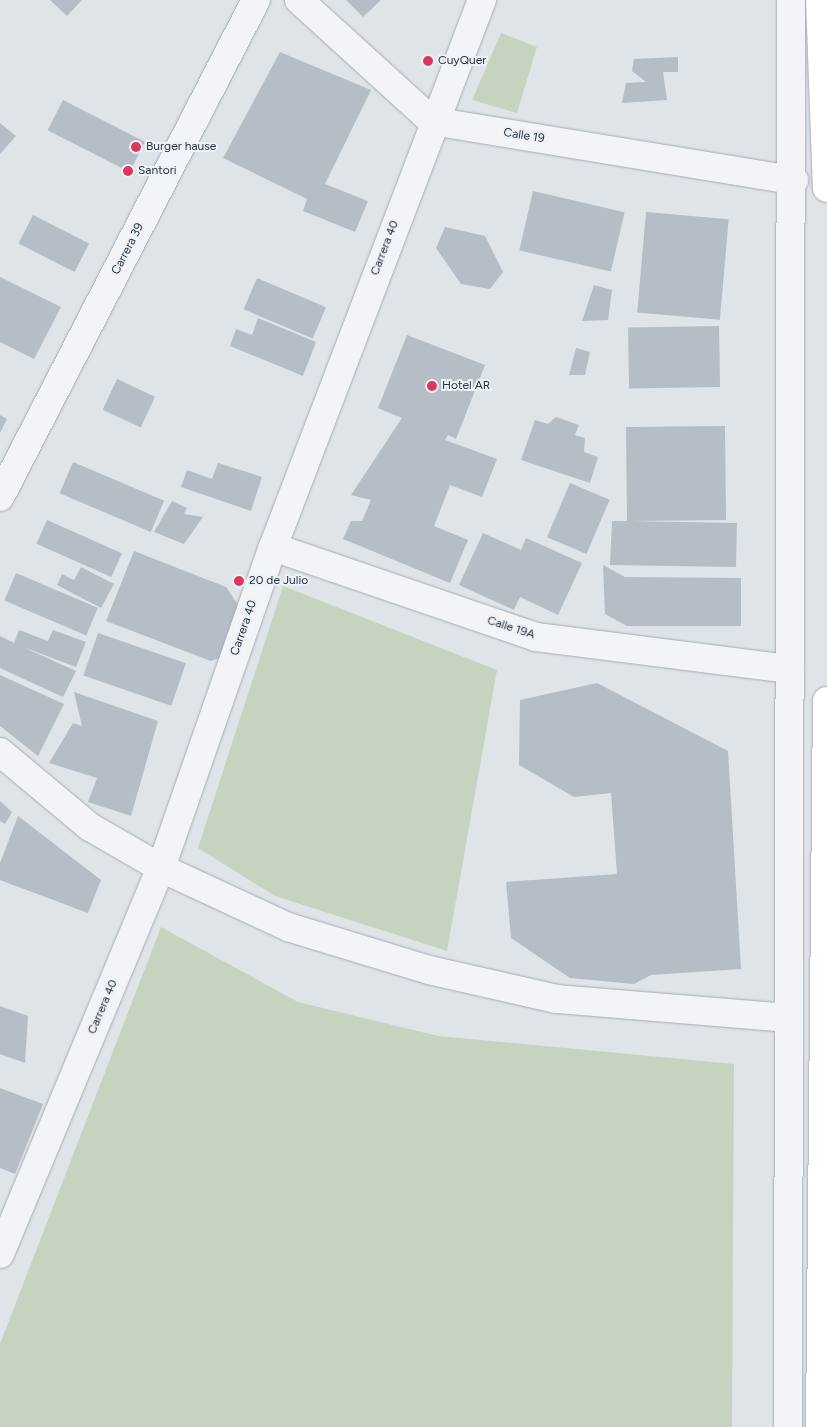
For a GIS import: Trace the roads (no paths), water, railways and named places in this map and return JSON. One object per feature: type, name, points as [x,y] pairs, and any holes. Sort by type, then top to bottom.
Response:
[{"type":"main road","points":[[820,0],[827,188]]},
{"type":"main road","points":[[820,1427],[827,701]]},
{"type":"street","name":"Carrera 39","points":[[0,497],[256,0]]},
{"type":"street","points":[[298,0],[432,121]]},
{"type":"street","name":"Carrera 40","points":[[0,1254],[161,868],[273,546],[432,121],[482,0]]},
{"type":"street","points":[[788,1427],[787,1018],[794,180],[791,0]]},
{"type":"street","name":"Calle 19","points":[[432,121],[794,180]]},
{"type":"street","name":"Calle 19A","points":[[273,546],[536,637],[790,669]]},
{"type":"street","points":[[0,752],[90,827],[161,868],[288,927],[429,970],[557,1000],[787,1018]]},
{"type":"place","name":"CuyQuer","points":[[428,61]]},
{"type":"place","name":"Burger hause","points":[[136,147]]},
{"type":"place","name":"Santori","points":[[128,171]]},
{"type":"place","name":"Hotel AR","points":[[432,386]]},
{"type":"place","name":"20 de Julio","points":[[239,581]]}]
